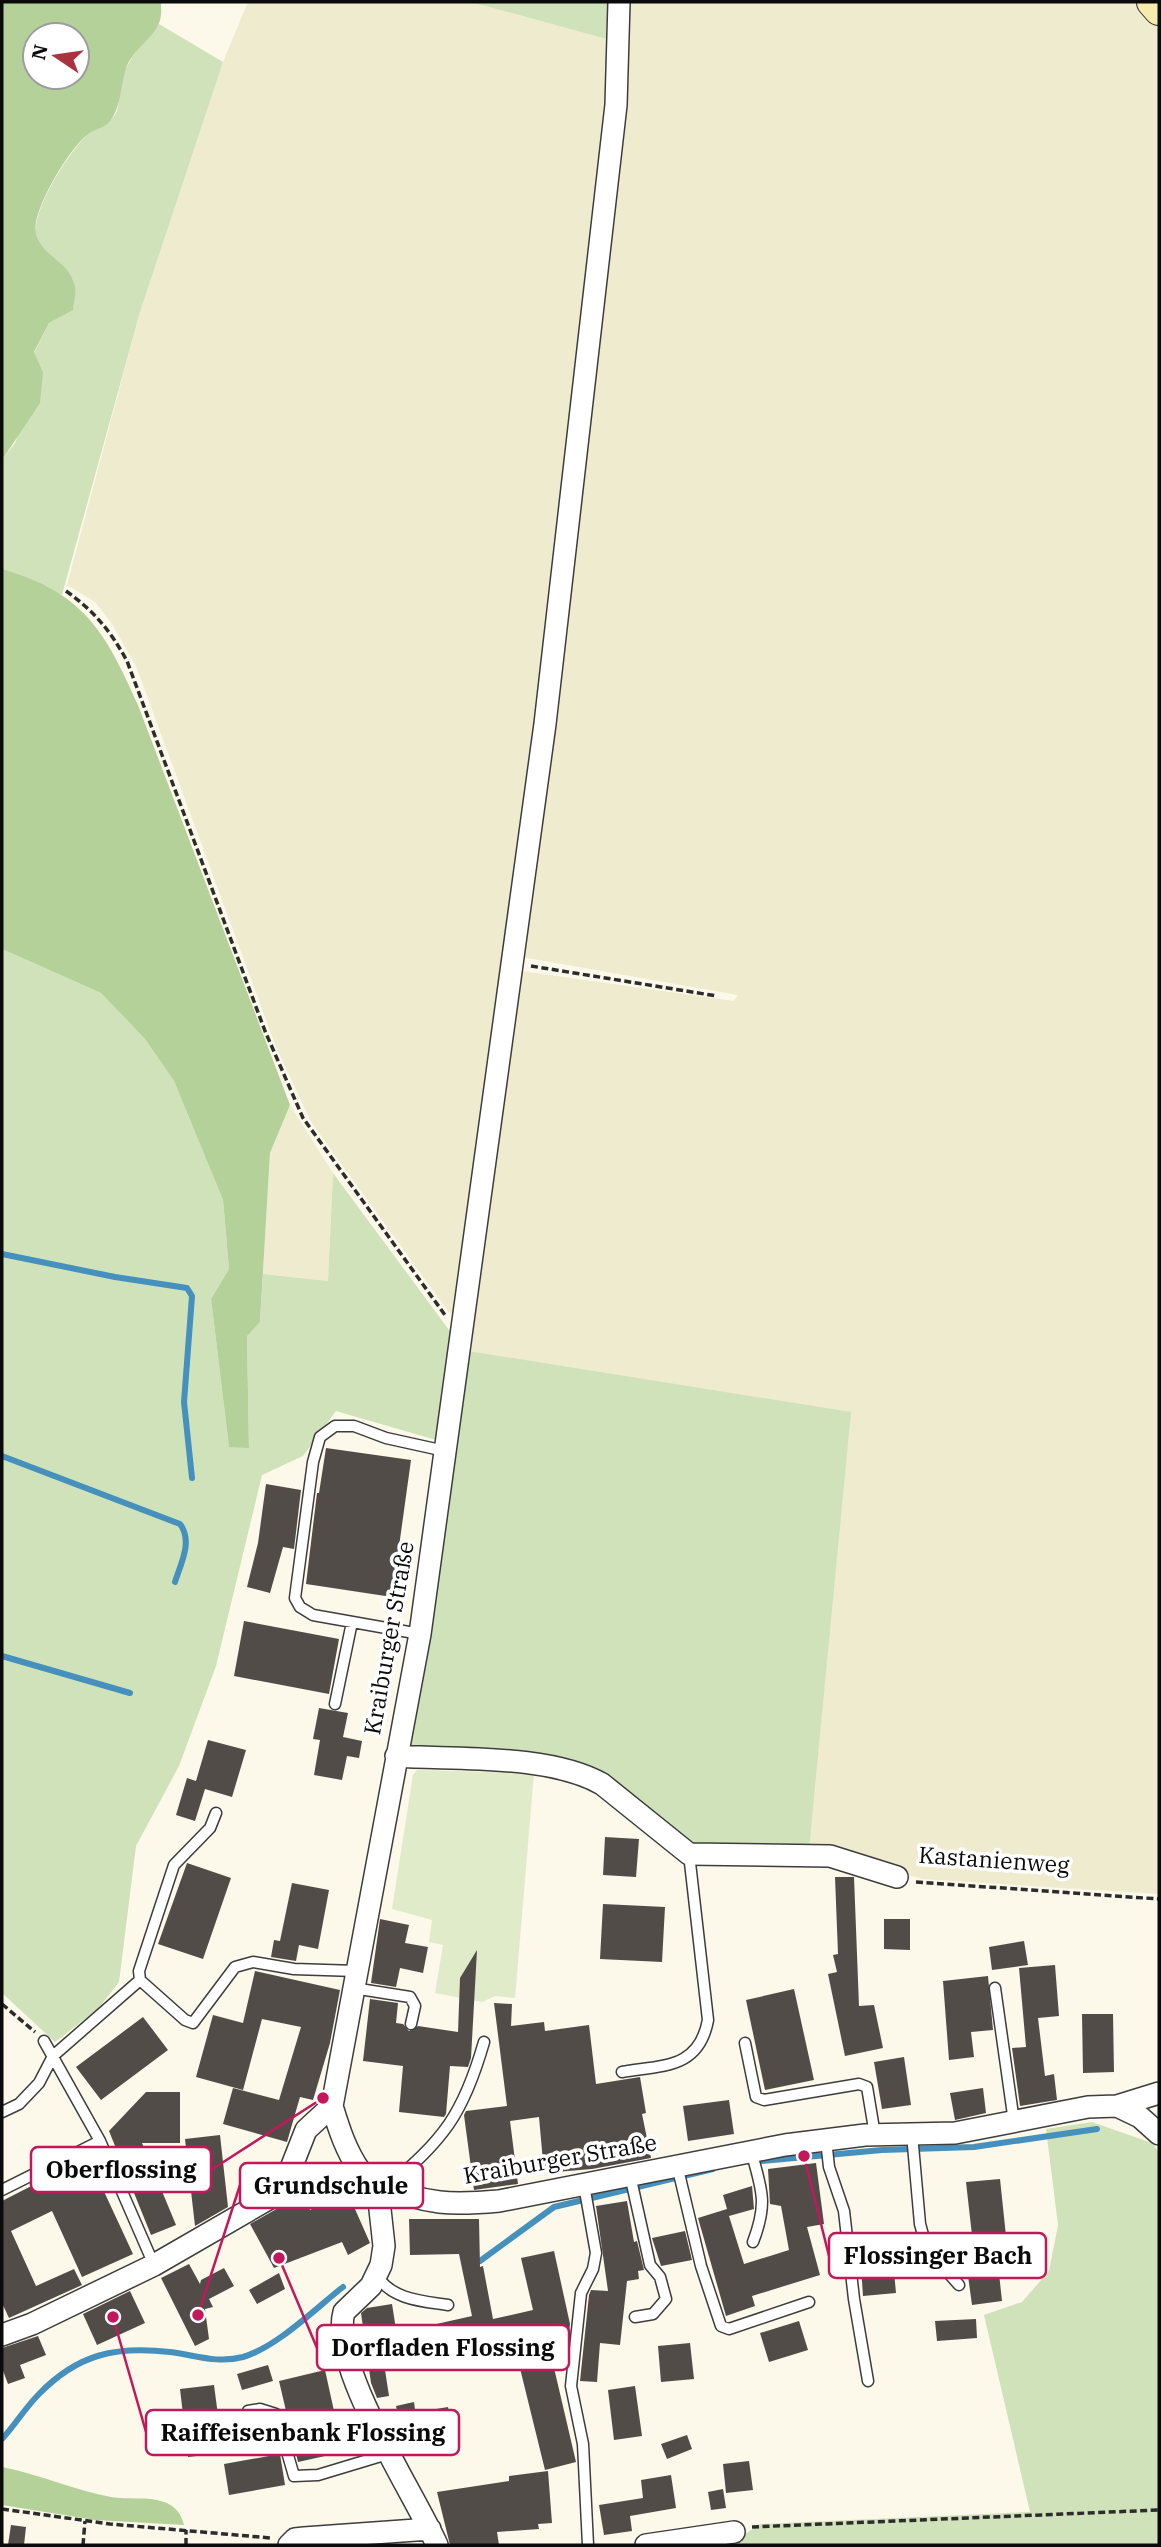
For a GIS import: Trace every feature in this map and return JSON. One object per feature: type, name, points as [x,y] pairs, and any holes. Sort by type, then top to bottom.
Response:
[{"type":"main road","points":[[1152,2],[1159,9]]},
{"type":"street","name":"Kraiburger Straße","points":[[619,2],[616,106],[545,724],[420,1634],[332,2106],[342,2139],[375,2181],[424,2201],[463,2204],[585,2187],[752,2153],[827,2142],[876,2135],[913,2137],[955,2133],[1088,2107],[1117,2106],[1159,2093]]},
{"type":"street","points":[[396,1756],[540,1765],[587,1775],[625,1801],[689,1854]]},
{"type":"street","name":"Kastanienweg","points":[[689,1854],[830,1856],[897,1877]]},
{"type":"street","points":[[282,2191],[306,2130],[332,2106]]},
{"type":"street","points":[[1117,2106],[1140,2117],[1159,2134]]},
{"type":"street","points":[[2,2335],[32,2324],[154,2266],[282,2191],[325,2178],[375,2181],[384,2246],[377,2276],[347,2307],[341,2330],[355,2379],[434,2537],[304,2538],[289,2544]]},
{"type":"street","points":[[651,2545],[734,2532]]},
{"type":"lane","points":[[420,1634],[313,1615],[300,1607],[295,1598],[313,1462],[320,1437],[334,1426],[354,1426],[386,1438],[445,1451]]},
{"type":"lane","points":[[334,1704],[352,1622]]},
{"type":"lane","points":[[216,1813],[210,1828],[174,1865],[139,1971],[140,1980],[185,2020],[193,2023],[235,1967],[253,1962],[355,1980],[410,1997],[415,2006],[411,2024]]},
{"type":"lane","points":[[622,2071],[677,2062],[690,2056],[706,2032],[708,2020],[689,1854]]},
{"type":"lane","points":[[2,2112],[19,2104],[38,2083],[53,2056],[140,1980]]},
{"type":"lane","points":[[995,1988],[1014,2122]]},
{"type":"lane","points":[[44,2041],[100,2141],[154,2266]]},
{"type":"lane","points":[[375,2181],[445,2133],[474,2077],[484,2042]]},
{"type":"lane","points":[[746,2043],[755,2097],[764,2101],[859,2084],[867,2087],[876,2135]]},
{"type":"lane","points":[[913,2137],[920,2224],[928,2249],[959,2284]]},
{"type":"lane","points":[[2,2190],[100,2141]]},
{"type":"lane","points":[[827,2142],[829,2167],[844,2211],[854,2299],[868,2381]]},
{"type":"lane","points":[[752,2153],[763,2196],[764,2213],[753,2242]]},
{"type":"lane","points":[[678,2168],[701,2266],[721,2326],[729,2329],[810,2302]]},
{"type":"lane","points":[[630,2178],[650,2264],[666,2288],[666,2300],[653,2314],[635,2317]]},
{"type":"lane","points":[[585,2187],[595,2263],[581,2292],[571,2386],[583,2444],[588,2545]]},
{"type":"lane","points":[[377,2276],[389,2291],[415,2300],[448,2305]]},
{"type":"lane","points":[[239,2441],[248,2411],[260,2409],[276,2414],[294,2476],[318,2475],[391,2452]]},
{"type":"path","points":[[66,591],[92,609],[110,629],[127,661],[265,1031],[303,1118],[447,1319],[461,1333]]},
{"type":"path","points":[[512,963],[717,996]]},
{"type":"path","name":"Kastanienweg","points":[[897,1877],[947,1886],[1159,1899]]},
{"type":"path","points":[[2,2004],[44,2041]]},
{"type":"path","points":[[2,2509],[85,2521],[252,2534],[289,2544]]},
{"type":"path","points":[[734,2532],[762,2526],[1159,2510]]},
{"type":"path","points":[[83,2545],[85,2521]]},
{"type":"path","points":[[186,2530],[186,2545]]},
{"type":"shaded area","points":[[248,2],[471,2],[610,40],[607,95],[533,763],[456,1310],[450,1314],[311,1122],[276,1047],[136,666],[112,624],[95,602],[67,585],[140,312],[223,62]]},
{"type":"shaded area","points":[[627,2],[1140,2],[1159,23],[1159,1894],[923,1879],[809,1849],[468,1351],[521,971],[734,1001],[738,995],[522,957],[628,73]]},
{"type":"shaded area","points":[[290,1105],[333,1173],[328,1281],[263,1274],[270,1153]]},
{"type":"green space","points":[[2,2],[161,2],[161,18],[156,28],[127,66],[114,115],[105,125],[87,135],[72,152],[49,188],[39,212],[36,233],[39,241],[70,274],[75,286],[73,310],[49,323],[34,352],[43,372],[40,403],[2,460]]},
{"type":"green space","points":[[471,2],[610,2],[610,40]]},
{"type":"green space","points":[[159,24],[223,62],[140,312],[62,595],[2,569],[2,460],[15,443],[43,372],[34,353],[49,323],[73,309],[75,286],[71,275],[38,241],[37,222],[46,195],[71,154],[87,135],[110,121],[116,113],[126,69],[140,45]]},
{"type":"green space","points":[[2,569],[53,590],[72,603],[88,618],[114,656],[138,705],[290,1105],[270,1153],[260,1322],[247,1336],[249,1448],[229,1447],[211,1299],[229,1269],[223,1200],[174,1081],[145,1039],[101,993],[2,949]]},
{"type":"green space","points":[[2,949],[101,993],[145,1039],[174,1081],[223,1200],[229,1269],[211,1299],[229,1447],[249,1447],[247,1335],[260,1322],[263,1274],[328,1281],[333,1173],[452,1334],[436,1440],[336,1411],[303,1456],[262,1475],[216,1666],[179,1766],[136,1846],[119,1982],[98,2009],[55,2042],[2,1993]]},
{"type":"green space","points":[[468,1351],[851,1412],[809,1849],[694,1850],[595,1774],[408,1753]]},
{"type":"green space","points":[[417,1770],[534,1773],[515,1998],[495,1996],[482,2002],[435,1993],[443,1945],[429,1942],[432,1920],[392,1909],[413,1775]]},
{"type":"green space","points":[[1092,2122],[1152,2143],[1159,2152],[1159,2545],[737,2545],[736,2540],[760,2524],[1030,2512],[984,2315],[1022,2302],[1049,2271],[1058,2225],[1046,2129]]},
{"type":"green space","points":[[2,2467],[97,2494],[164,2502],[177,2511],[184,2525],[95,2520],[2,2505]]},
{"type":"building","points":[[326,1448],[411,1460],[392,1597],[306,1584],[317,1493]]},
{"type":"building","points":[[266,1484],[301,1490],[294,1549],[283,1547],[270,1593],[247,1587],[258,1543]]},
{"type":"building","points":[[244,1621],[339,1639],[329,1694],[234,1676]]},
{"type":"building","points":[[319,1708],[348,1713],[343,1737],[362,1741],[359,1758],[347,1756],[342,1780],[314,1775],[320,1740],[313,1739]]},
{"type":"building","points":[[208,1740],[246,1750],[232,1797],[205,1789],[195,1821],[176,1815],[187,1778],[196,1781]]},
{"type":"building","points":[[605,1837],[639,1839],[636,1877],[603,1875]]},
{"type":"building","points":[[187,1863],[231,1878],[203,1959],[158,1944]]},
{"type":"building","points":[[835,1877],[854,1877],[859,2006],[874,2005],[883,2048],[845,2056],[828,1974],[837,1972],[833,1955],[838,1954]]},
{"type":"building","points":[[292,1883],[329,1890],[318,1949],[299,1945],[296,1961],[271,1957],[274,1940],[280,1941]]},
{"type":"building","points":[[603,1904],[665,1907],[662,1962],[600,1959]]},
{"type":"building","points":[[380,1919],[409,1925],[405,1943],[428,1947],[423,1973],[400,1968],[396,1987],[371,1983]]},
{"type":"building","points":[[884,1919],[910,1919],[910,1950],[884,1949]]},
{"type":"building","points":[[1024,1941],[1028,1965],[992,1970],[989,1947]]},
{"type":"building","points":[[477,1950],[471,2058],[468,2067],[450,2066],[446,2114],[444,2117],[399,2112],[403,2066],[363,2061],[370,1999],[398,2003],[396,2023],[403,2024],[409,2031],[418,2026],[458,2032],[460,1978]]},
{"type":"building","points":[[1055,1965],[1059,2016],[1038,2018],[1045,2076],[1054,2074],[1057,2100],[1020,2106],[1012,2048],[1026,2047],[1019,1968]]},
{"type":"building","points":[[255,1971],[340,1990],[330,2043],[313,2100],[300,2097],[287,2142],[223,2124],[233,2088],[279,2100],[301,2027],[262,2019],[243,2090],[196,2077],[213,2015],[243,2023]]},
{"type":"building","points":[[988,1976],[993,2030],[971,2032],[974,2057],[949,2060],[943,1981]]},
{"type":"building","points":[[794,1989],[814,2080],[765,2090],[746,2000]]},
{"type":"building","points":[[494,2003],[512,2004],[511,2026],[544,2022],[545,2031],[589,2025],[596,2084],[640,2077],[646,2113],[642,2114],[651,2158],[592,2169],[544,2173],[539,2117],[510,2121],[518,2184],[474,2190],[464,2115],[466,2111],[507,2106]]},
{"type":"building","points":[[1082,2014],[1113,2014],[1114,2072],[1083,2073]]},
{"type":"building","points":[[143,2017],[168,2050],[101,2100],[76,2067]]},
{"type":"building","points":[[904,2057],[911,2105],[882,2109],[874,2062]]},
{"type":"building","points":[[983,2088],[986,2113],[955,2120],[950,2093]]},
{"type":"building","points":[[146,2092],[180,2092],[180,2143],[142,2143],[176,2225],[151,2235],[109,2131]]},
{"type":"building","points":[[729,2100],[734,2134],[688,2141],[683,2106]]},
{"type":"building","points":[[220,2135],[228,2207],[195,2226],[185,2139]]},
{"type":"building","points":[[88,2157],[133,2254],[82,2277],[52,2211],[11,2231],[36,2286],[74,2269],[82,2285],[9,2318],[2,2303],[2,2201]]},
{"type":"building","points":[[816,2163],[824,2224],[807,2227],[820,2275],[752,2296],[755,2306],[726,2316],[698,2218],[727,2209],[723,2195],[752,2186],[754,2209],[729,2216],[744,2264],[789,2250],[781,2206],[770,2204],[768,2169]]},
{"type":"building","points":[[1000,2179],[1006,2236],[995,2237],[1002,2301],[972,2305],[965,2254],[974,2253],[966,2182]]},
{"type":"building","points":[[347,2191],[370,2243],[348,2255],[342,2242],[274,2268],[250,2224],[287,2203],[305,2198],[310,2210]]},
{"type":"building","points":[[627,2201],[634,2242],[637,2241],[644,2270],[638,2271],[639,2279],[627,2281],[620,2345],[600,2343],[597,2382],[580,2381],[589,2295],[591,2290],[608,2291],[596,2206]]},
{"type":"building","points":[[409,2219],[479,2219],[480,2267],[483,2266],[493,2319],[533,2310],[521,2258],[554,2251],[570,2324],[569,2332],[547,2338],[576,2462],[545,2470],[515,2348],[510,2349],[509,2342],[439,2357],[432,2325],[472,2316],[459,2254],[410,2255]]},
{"type":"building","points":[[685,2231],[692,2260],[661,2266],[652,2238]]},
{"type":"building","points":[[892,2249],[896,2293],[863,2296],[860,2252]]},
{"type":"building","points":[[189,2264],[200,2284],[201,2280],[224,2268],[234,2286],[209,2299],[213,2307],[205,2309],[209,2339],[195,2346],[161,2278]]},
{"type":"building","points":[[279,2273],[285,2289],[257,2304],[249,2290]]},
{"type":"building","points":[[130,2291],[145,2323],[97,2345],[83,2314]]},
{"type":"building","points":[[392,2304],[402,2367],[385,2370],[389,2396],[377,2398],[371,2383],[361,2313],[367,2308]]},
{"type":"building","points":[[976,2319],[977,2338],[937,2341],[935,2321]]},
{"type":"building","points":[[799,2321],[808,2350],[769,2362],[760,2333]]},
{"type":"building","points":[[38,2336],[46,2355],[20,2365],[25,2378],[8,2384],[2,2368],[2,2348]]},
{"type":"building","points":[[690,2343],[694,2379],[661,2382],[658,2346]]},
{"type":"building","points":[[268,2365],[273,2381],[242,2390],[237,2374]]},
{"type":"building","points":[[325,2370],[343,2452],[298,2462],[279,2381]]},
{"type":"building","points":[[214,2385],[223,2453],[188,2457],[180,2389]]},
{"type":"building","points":[[635,2386],[642,2436],[614,2440],[608,2390]]},
{"type":"building","points":[[414,2402],[416,2417],[399,2420],[396,2406]]},
{"type":"building","points":[[448,2407],[452,2434],[423,2439],[418,2412]]},
{"type":"building","points":[[687,2435],[692,2449],[667,2459],[661,2444]]},
{"type":"building","points":[[280,2454],[285,2485],[229,2495],[224,2464]]},
{"type":"building","points":[[749,2461],[753,2490],[726,2493],[723,2464]]},
{"type":"building","points":[[548,2471],[552,2523],[538,2524],[539,2529],[497,2532],[499,2545],[450,2545],[437,2492],[509,2481],[509,2476]]},
{"type":"building","points":[[671,2475],[676,2508],[630,2516],[632,2531],[604,2535],[599,2505],[643,2498],[641,2480]]},
{"type":"building","points":[[723,2489],[726,2508],[711,2510],[708,2492]]},
{"type":"building","points":[[11,2525],[26,2527],[24,2545],[8,2545]]},
{"type":"waterway","points":[[2,1254],[115,1277],[187,1288],[192,1296],[184,1402],[192,1478]]},
{"type":"waterway","points":[[2,1456],[180,1524],[186,1545],[175,1582]]},
{"type":"waterway","points":[[2,1656],[130,1693]]},
{"type":"waterway","points":[[751,2162],[882,2150],[974,2147],[1097,2129]]},
{"type":"waterway","points":[[480,2261],[554,2207],[713,2169]]},
{"type":"waterway","points":[[2,2439],[39,2394],[54,2380],[83,2362],[98,2356],[132,2350],[170,2352],[215,2359],[243,2357],[282,2336],[343,2287]]},
{"type":"place","name":"Oberflossing","points":[[323,2098]]},
{"type":"place","name":"Flossinger Bach","points":[[804,2156]]},
{"type":"place","name":"Dorfladen Flossing","points":[[279,2258]]},
{"type":"place","name":"Grundschule","points":[[198,2315]]},
{"type":"place","name":"Raiffeisenbank Flossing","points":[[113,2317]]}]
